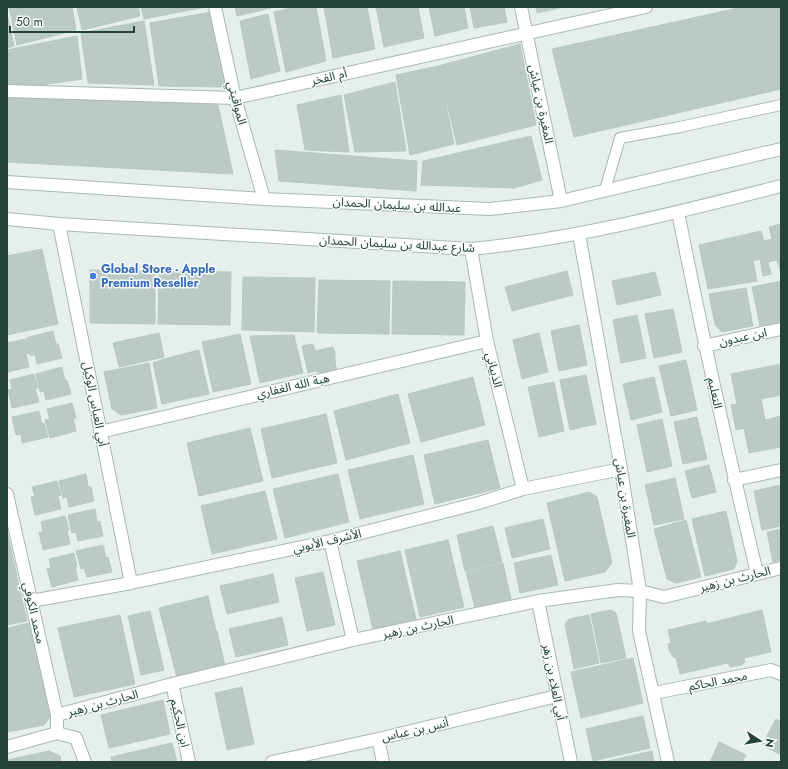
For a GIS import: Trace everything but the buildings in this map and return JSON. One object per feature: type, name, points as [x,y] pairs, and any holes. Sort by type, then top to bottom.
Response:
[{"type":"street","name":"المواقيتي","points":[[214,7],[235,98],[264,199]]},
{"type":"street","name":"المغيرة بن عياش","points":[[520,7],[527,33],[561,201]]},
{"type":"street","name":"أم الفخر","points":[[7,91],[235,98],[646,7]]},
{"type":"street","name":"عبدالله بن سليمان الحمدان","points":[[7,182],[264,199],[490,209],[561,201],[781,150]]},
{"type":"street","name":"شارع عبدالله بن سليمان الحمدان","points":[[7,219],[59,224],[470,249],[505,246],[579,234],[678,212],[781,186]]},
{"type":"street","name":"التعليم","points":[[678,212],[704,346],[734,480],[757,573]]},
{"type":"street","name":"أبي العباس الوكيل","points":[[59,224],[131,583]]},
{"type":"street","name":"المغيرة بن عياش","points":[[579,234],[621,469],[640,591],[639,631],[668,762]]},
{"type":"street","name":"الذبياني","points":[[470,249],[487,341],[523,489]]},
{"type":"street","name":"ابن عبدون","points":[[704,346],[781,329]]},
{"type":"street","name":"هبة الله الغفاري","points":[[100,432],[487,341]]},
{"type":"street","name":"الأشرف الأيوبي","points":[[31,601],[131,583],[330,541],[479,504],[523,489],[621,469]]},
{"type":"street","points":[[734,480],[781,470]]},
{"type":"street","name":"محمد الكوفي","points":[[7,494],[57,715],[57,733]]},
{"type":"street","points":[[330,541],[353,640]]},
{"type":"street","name":"الحارث بن زهير","points":[[57,715],[172,684],[353,640],[538,601],[618,590],[640,591],[664,597],[781,568]]},
{"type":"street","name":"أبي العلاء بن زهر","points":[[538,601],[556,696],[571,762]]},
{"type":"street","name":"محمد الحاكم","points":[[654,694],[771,670],[781,674]]},
{"type":"street","name":"ابن الحكيم","points":[[172,684],[189,762]]},
{"type":"street","name":"أنس بن عباس","points":[[272,762],[378,739],[556,696]]},
{"type":"street","points":[[7,747],[57,733]]},
{"type":"street","name":"الحارث بن زهير","points":[[57,733],[76,738],[85,762]]},
{"type":"street","points":[[378,739],[383,762]]},
{"type":"lane","points":[[605,190],[620,138],[680,127],[781,104]]},
{"type":"place","name":"Global Store - Apple Premium Reseller","points":[[93,276]]}]
